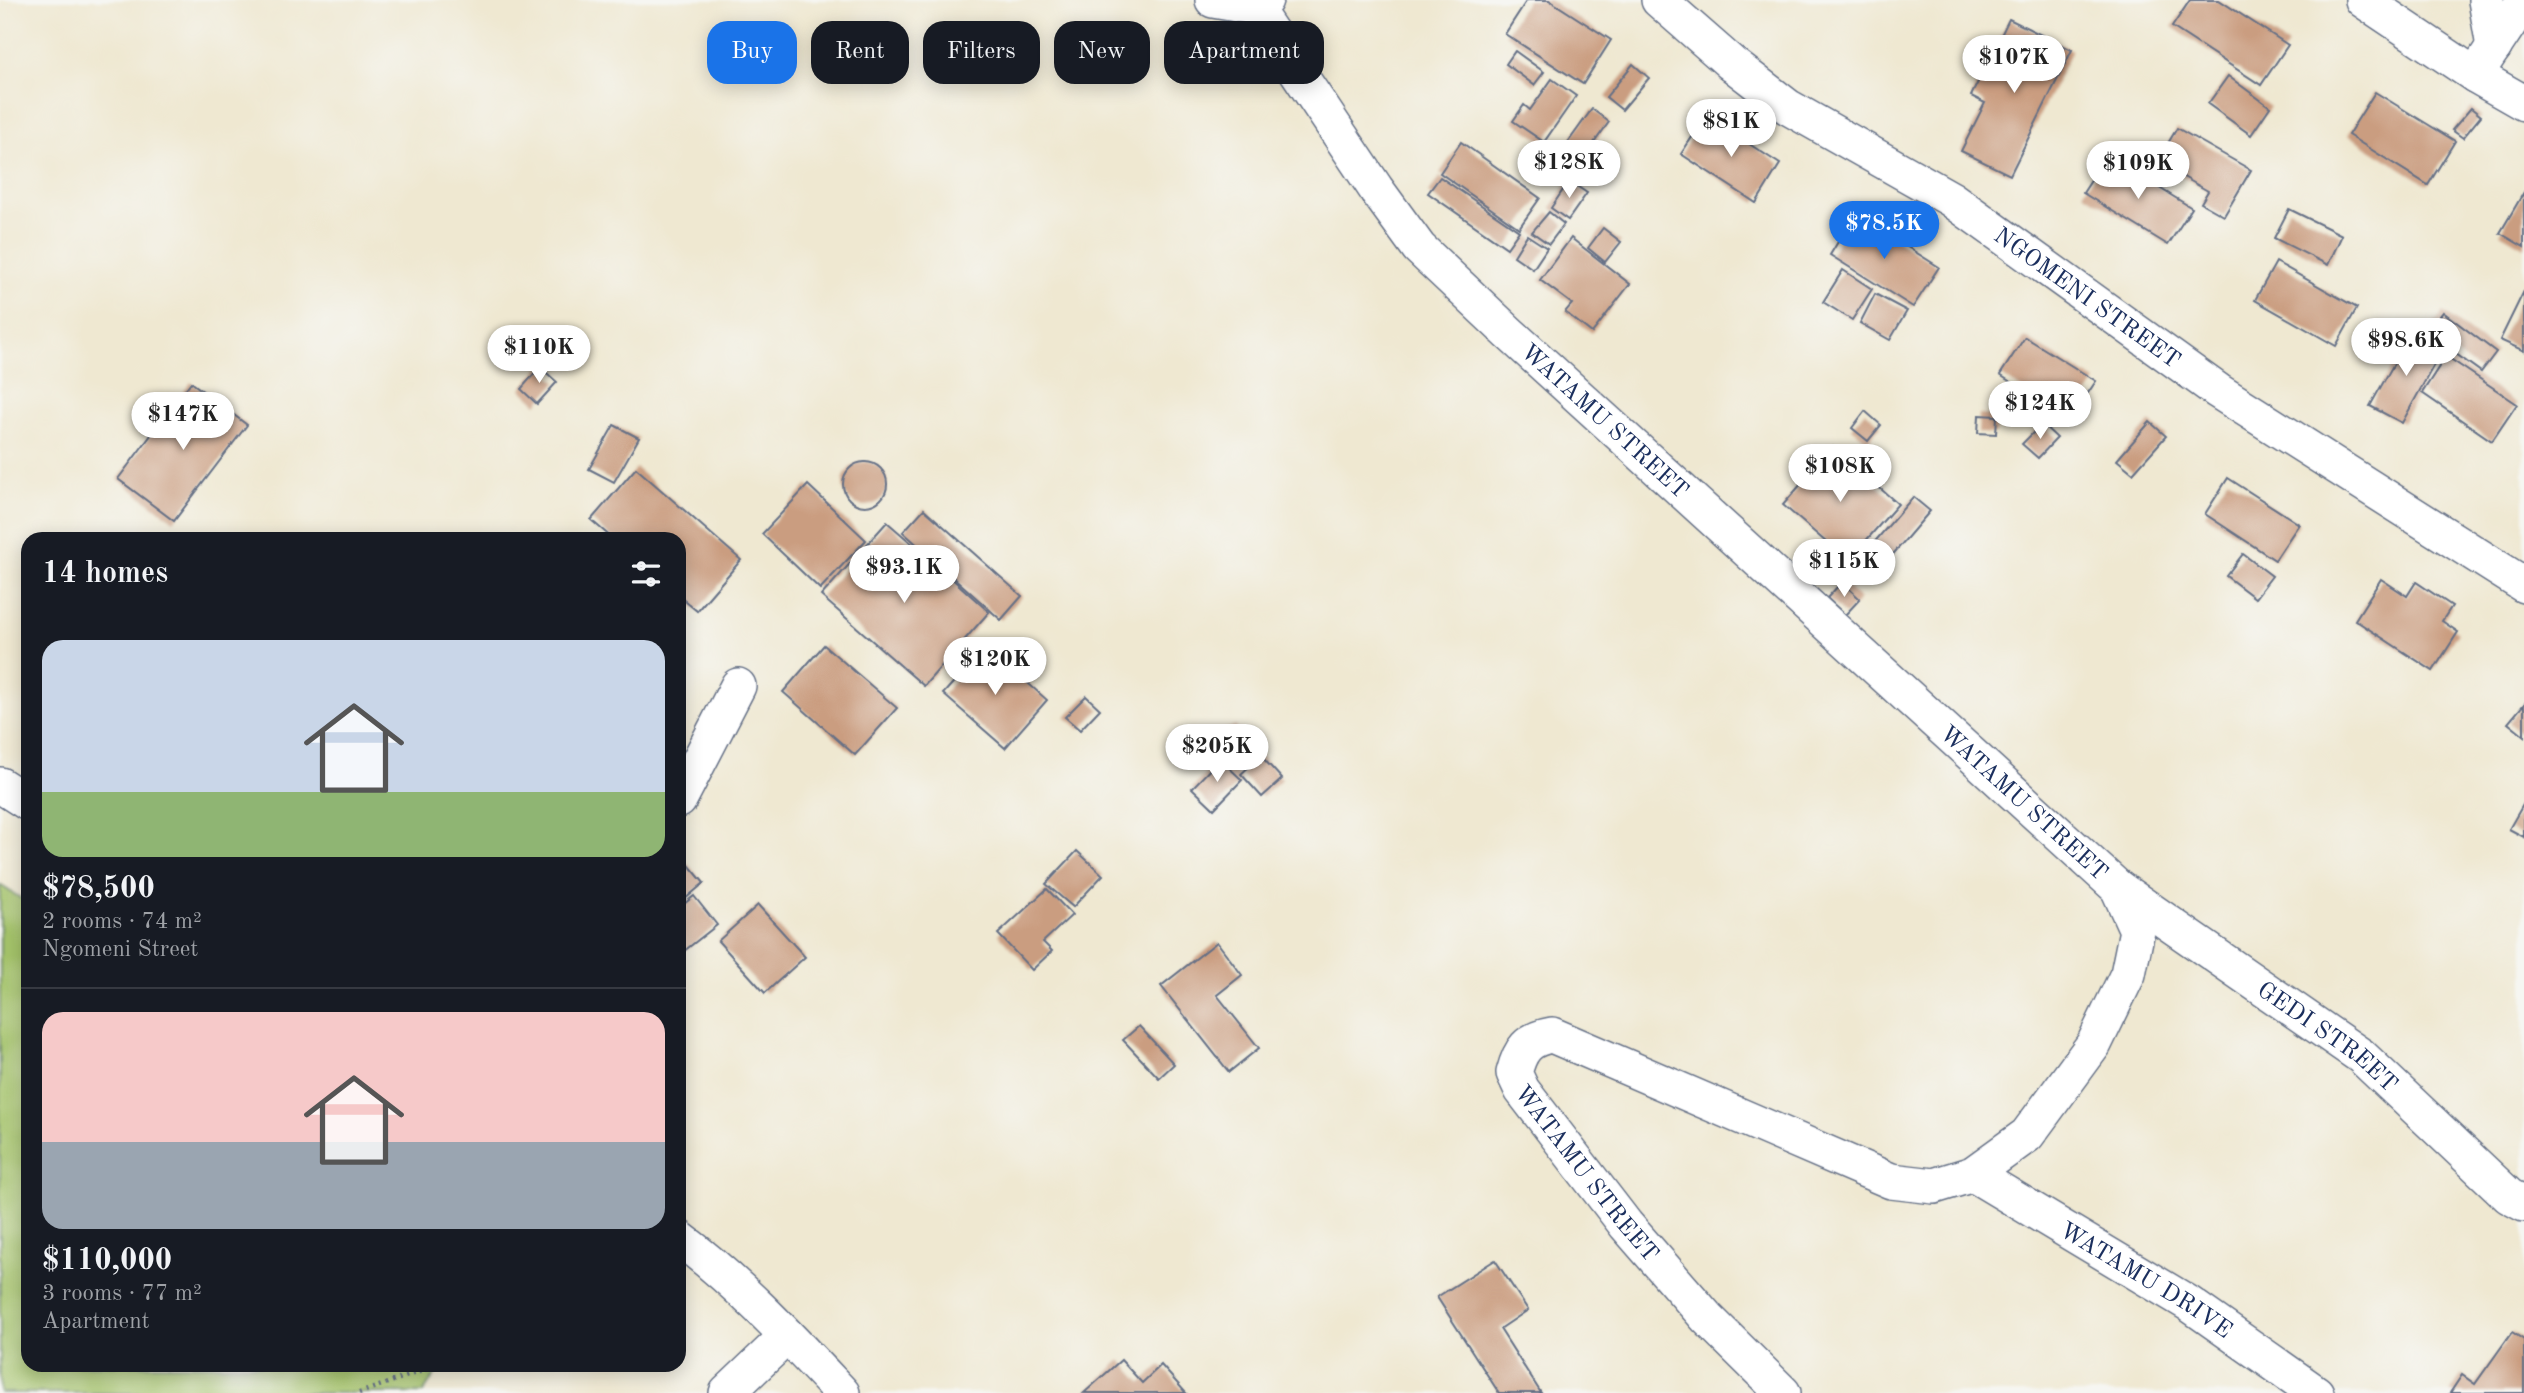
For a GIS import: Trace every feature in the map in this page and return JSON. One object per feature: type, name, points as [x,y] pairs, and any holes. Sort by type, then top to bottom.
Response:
[{"type":"street","points":[[1213,0],[1259,3]]},
{"type":"street","name":"NGOMENI STREET","points":[[1659,0],[1731,63],[1788,107],[1951,199],[2218,391],[2524,585]]},
{"type":"street","points":[[2363,0],[2484,61],[2524,103]]},
{"type":"street","points":[[2484,61],[2486,0]]},
{"type":"street","points":[[2484,61],[2524,1]]},
{"type":"street","name":"WATAMU STREET","points":[[1259,3],[1376,189],[1419,248],[2118,888],[2137,930],[2128,974],[2094,1044],[2027,1135],[1973,1174],[1934,1186],[1891,1181],[1552,1035],[1537,1038],[1519,1053],[1514,1073],[1522,1090],[1618,1215],[1707,1318],[1783,1393]]},
{"type":"street","points":[[686,786],[738,686]]},
{"type":"street","points":[[0,785],[21,798]]},
{"type":"street","name":"GEDI STREET","points":[[2118,888],[2361,1056],[2509,1196],[2524,1203]]},
{"type":"street","name":"WATAMU DRIVE","points":[[1973,1174],[2188,1303],[2316,1393]]},
{"type":"street","points":[[686,1243],[710,1261],[788,1336],[842,1393]]},
{"type":"street","points":[[727,1393],[788,1336]]},
{"type":"path","points":[[359,1393],[419,1372]]},
{"type":"green space","points":[[0,885],[21,898],[21,1372],[436,1372],[423,1393],[0,1393]]},
{"type":"building","points":[[1527,0],[1549,0],[1611,40],[1583,84],[1505,34]]},
{"type":"building","points":[[2190,0],[2219,0],[2288,45],[2261,85],[2172,27]]},
{"type":"building","points":[[2009,19],[2072,50],[2010,175],[1961,151],[1985,103],[1971,96]]},
{"type":"building","points":[[1515,51],[1544,72],[1534,85],[1506,64]]},
{"type":"building","points":[[1633,64],[1649,78],[1622,110],[1606,97]]},
{"type":"building","points":[[2228,76],[2270,107],[2251,135],[2208,104]]},
{"type":"building","points":[[1552,79],[1576,96],[1544,142],[1513,121],[1524,105],[1530,110]]},
{"type":"building","points":[[2375,92],[2455,141],[2428,185],[2348,135]]},
{"type":"building","points":[[2471,108],[2481,116],[2463,138],[2452,130]]},
{"type":"building","points":[[1592,109],[1609,122],[1573,172],[1556,159]]},
{"type":"building","points":[[1706,116],[1780,164],[1756,203],[1681,154]]},
{"type":"building","points":[[2177,128],[2251,170],[2224,216],[2201,203],[2208,191],[2157,162]]},
{"type":"building","points":[[1461,142],[1540,198],[1519,228],[1440,173]]},
{"type":"building","points":[[2107,156],[2192,208],[2168,245],[2083,193]]},
{"type":"building","points":[[1440,177],[1519,231],[1507,248],[1428,193]]},
{"type":"building","points":[[1569,181],[1587,193],[1568,220],[1551,208]]},
{"type":"building","points":[[2524,192],[2524,247],[2500,233]]},
{"type":"building","points":[[2289,209],[2342,235],[2328,265],[2274,238]]},
{"type":"building","points":[[1549,212],[1564,224],[1549,244],[1532,232]]},
{"type":"building","points":[[1855,214],[1939,267],[1913,307],[1830,255]]},
{"type":"building","points":[[1603,228],[1621,242],[1605,262],[1588,248]]},
{"type":"building","points":[[1527,235],[1547,248],[1533,269],[1514,256]]},
{"type":"building","points":[[1571,238],[1630,284],[1592,333],[1565,312],[1572,304],[1540,280]]},
{"type":"building","points":[[2276,262],[2357,308],[2336,346],[2255,300]]},
{"type":"building","points":[[1843,270],[1872,289],[1852,320],[1823,302]]},
{"type":"building","points":[[2524,291],[2524,351],[2500,340]]},
{"type":"building","points":[[1875,294],[1907,311],[1890,340],[1860,323]]},
{"type":"building","points":[[2443,312],[2496,352],[2481,372],[2427,333]]},
{"type":"building","points":[[2411,333],[2442,350],[2402,423],[2370,406]]},
{"type":"building","points":[[2025,337],[2096,381],[2070,420],[2000,375]]},
{"type":"building","points":[[2446,356],[2517,404],[2492,441],[2422,393]]},
{"type":"building","points":[[540,367],[557,382],[537,404],[521,389]]},
{"type":"building","points":[[191,382],[247,425],[174,521],[118,479]]},
{"type":"building","points":[[2031,400],[2045,405],[2040,418],[2026,413]]},
{"type":"building","points":[[1865,411],[1881,425],[1868,441],[1852,428]]},
{"type":"building","points":[[1979,415],[1997,416],[1996,434],[1978,433]]},
{"type":"building","points":[[2150,422],[2166,436],[2133,473],[2117,460]]},
{"type":"building","points":[[2042,424],[2057,438],[2038,458],[2022,444]]},
{"type":"building","points":[[614,425],[639,438],[614,482],[589,469]]},
{"type":"building","points":[[1833,447],[1898,504],[1848,561],[1783,505]]},
{"type":"building","points":[[865,462],[880,469],[887,484],[880,499],[865,506],[850,499],[843,484],[850,469]]},
{"type":"building","points":[[636,468],[741,560],[697,611],[686,602],[686,532],[605,532],[591,520]]},
{"type":"building","points":[[2228,478],[2299,524],[2275,560],[2205,514]]},
{"type":"building","points":[[808,485],[866,540],[820,589],[762,534]]},
{"type":"building","points":[[1913,497],[1930,511],[1877,573],[1860,559]]},
{"type":"building","points":[[924,509],[1022,596],[1001,620],[903,532]]},
{"type":"building","points":[[887,522],[924,554],[913,566],[937,588],[949,576],[989,612],[924,686],[821,596]]},
{"type":"building","points":[[2243,554],[2272,576],[2255,598],[2226,576]]},
{"type":"building","points":[[2381,579],[2407,596],[2416,582],[2452,606],[2442,621],[2458,632],[2433,671],[2355,620]]},
{"type":"building","points":[[1842,582],[1860,599],[1845,615],[1827,598]]},
{"type":"building","points":[[824,645],[897,708],[855,755],[783,692]]},
{"type":"building","points":[[986,646],[1047,700],[1005,748],[943,694]]},
{"type":"building","points":[[1086,696],[1100,709],[1080,730],[1065,717]]},
{"type":"building","points":[[2524,704],[2524,736],[2508,723]]},
{"type":"building","points":[[1236,726],[1242,750],[1215,756],[1210,733]]},
{"type":"building","points":[[1261,756],[1282,779],[1262,797],[1241,774]]},
{"type":"building","points":[[1220,759],[1242,780],[1214,809],[1192,788]]},
{"type":"building","points":[[2524,803],[2524,837],[2509,829]]},
{"type":"building","points":[[1077,851],[1103,875],[1073,907],[1046,884]]},
{"type":"building","points":[[686,862],[704,883],[686,898]]},
{"type":"building","points":[[1047,889],[1072,915],[1043,942],[1052,951],[1032,970],[998,934]]},
{"type":"building","points":[[694,896],[717,925],[686,949],[686,902]]},
{"type":"building","points":[[758,905],[805,957],[765,993],[718,941]]},
{"type":"building","points":[[1217,942],[1242,975],[1217,995],[1259,1048],[1229,1072],[1161,986]]},
{"type":"building","points":[[1139,1026],[1174,1064],[1159,1078],[1123,1040]]},
{"type":"building","points":[[1495,1260],[1528,1310],[1500,1329],[1541,1393],[1499,1393],[1437,1297]]},
{"type":"building","points":[[2512,1332],[2524,1340],[2524,1393],[2450,1393],[2462,1375],[2475,1384]]},
{"type":"building","points":[[1121,1360],[1142,1383],[1161,1365],[1186,1393],[1084,1393]]}]
